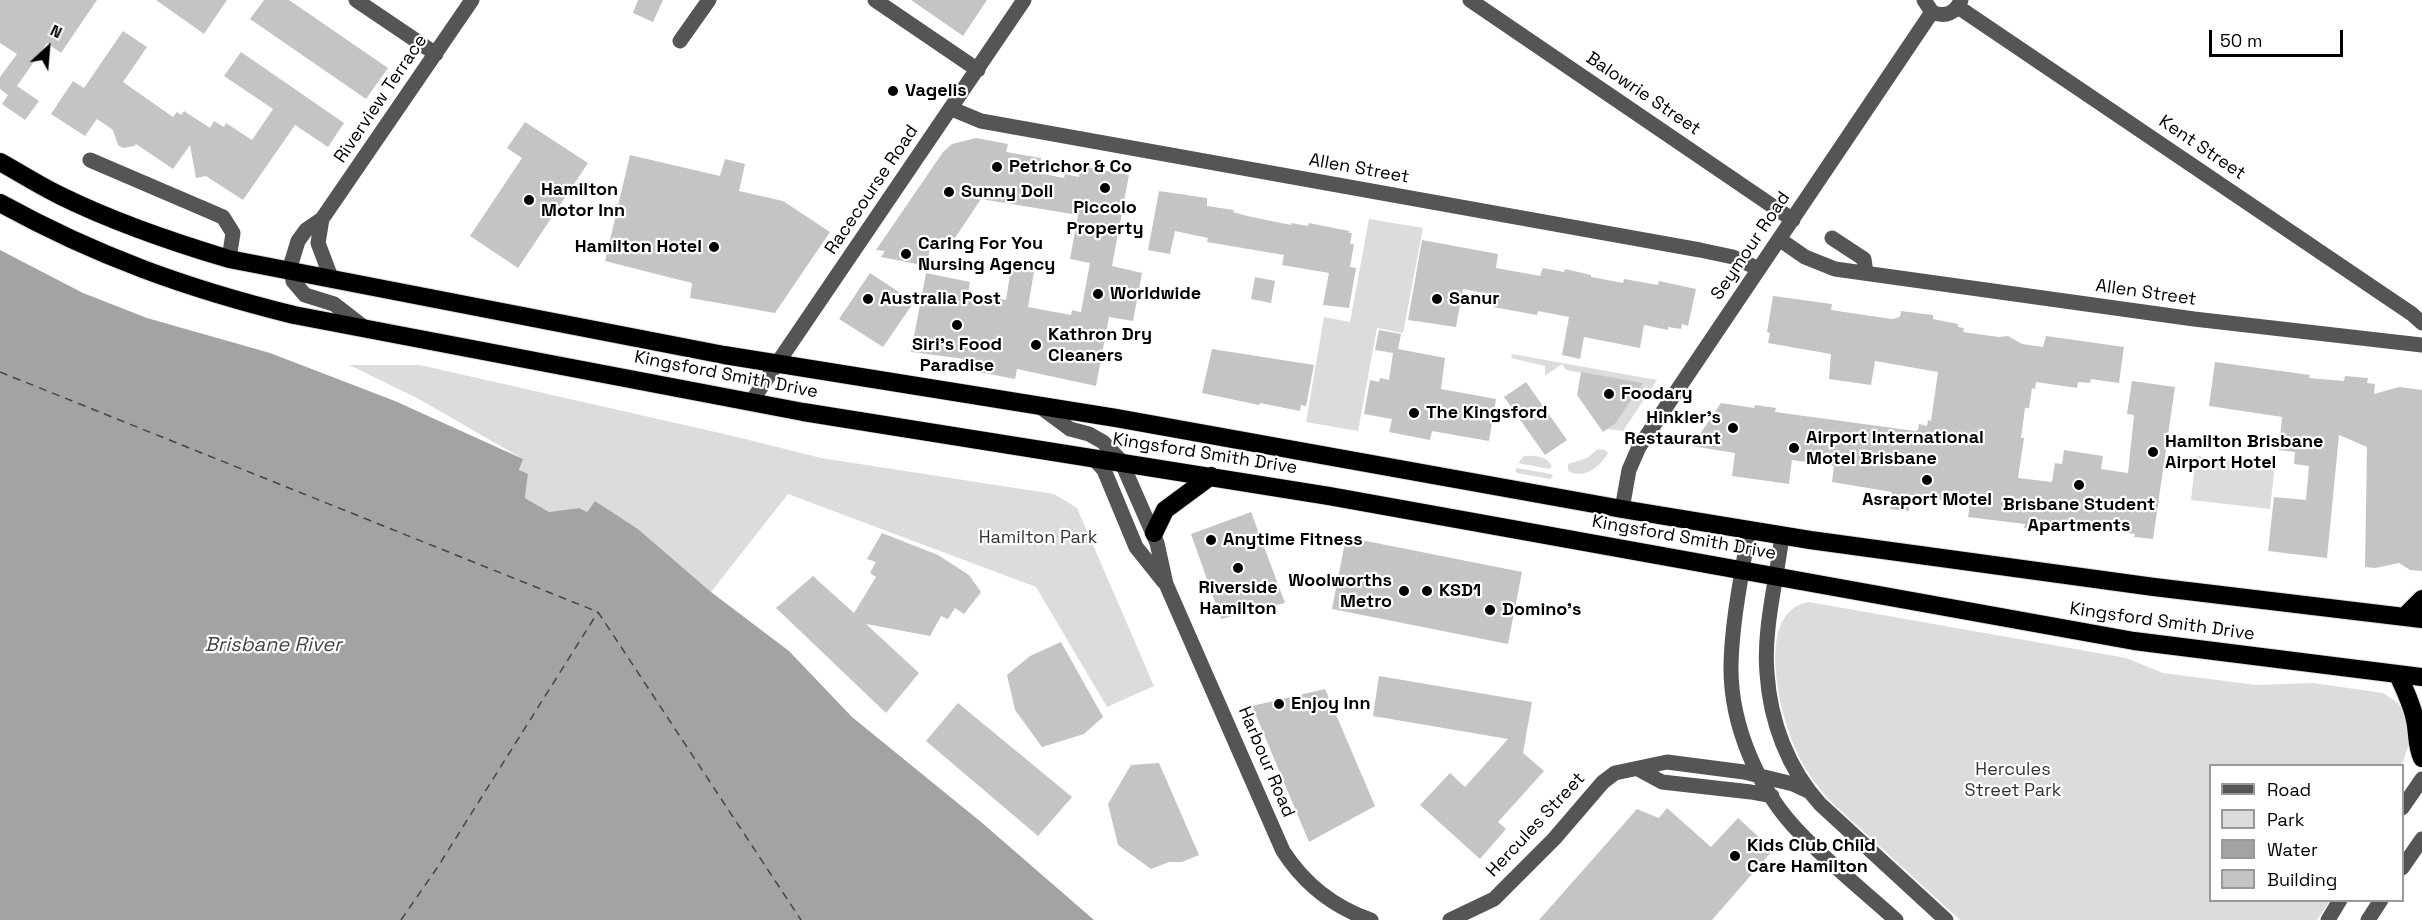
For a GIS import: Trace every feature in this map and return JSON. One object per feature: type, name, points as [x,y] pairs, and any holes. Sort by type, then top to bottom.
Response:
[{"type":"highway","name":"Kingsford Smith Drive","points":[[0,162],[59,195],[133,227],[229,259],[332,280],[777,364],[1039,406],[1749,530],[2154,587],[2413,618]]},
{"type":"highway","name":"Kingsford Smith Drive","points":[[0,203],[69,239],[147,272],[235,300],[294,315],[751,402],[1211,476],[2134,641],[2422,677]]},
{"type":"highway","points":[[1154,533],[1166,510],[1211,476]]},
{"type":"highway","points":[[2413,618],[2422,599]]},
{"type":"highway","points":[[2398,675],[2411,703],[2416,729],[2416,746],[2422,758]]},
{"type":"street","points":[[356,0],[436,54]]},
{"type":"street","name":"Riverview Terrace","points":[[291,272],[292,255],[301,234],[322,219],[472,0]]},
{"type":"street","points":[[680,41],[709,0]]},
{"type":"street","points":[[875,0],[978,70]]},
{"type":"street","name":"Racecourse Road","points":[[751,402],[1024,0]]},
{"type":"street","name":"Balowrie Street","points":[[1470,0],[1793,220]]},
{"type":"street","points":[[1928,6],[1938,14],[1949,14],[1959,4]]},
{"type":"street","name":"Kent Street","points":[[1959,4],[2422,323]]},
{"type":"street","name":"Seymour Road","points":[[1622,509],[1629,470],[1639,447],[1793,220],[1928,6]]},
{"type":"street","name":"Allen Street","points":[[952,108],[981,121],[1711,252],[1733,257],[1759,269]]},
{"type":"street","points":[[90,160],[222,217],[233,233],[229,259]]},
{"type":"street","points":[[322,219],[318,243],[332,280]]},
{"type":"street","points":[[1832,238],[1864,259],[1866,273]]},
{"type":"street","name":"Allen Street","points":[[1779,239],[1814,262],[1835,268],[2194,319],[2422,345]]},
{"type":"street","points":[[291,272],[294,284],[305,296],[334,304],[365,328]]},
{"type":"street","name":"Harbour Road","points":[[1039,406],[1070,429],[1089,434],[1103,442],[1121,461],[1154,533],[1166,584],[1283,851],[1299,874],[1329,900],[1349,912],[1371,920]]},
{"type":"street","name":"Harbour Road","points":[[1092,457],[1104,470],[1136,547],[1166,584]]},
{"type":"street","points":[[1749,530],[1732,651],[1732,684],[1739,722],[1759,775],[1800,834],[1896,920]]},
{"type":"street","name":"Hercules Street","points":[[1782,535],[1768,639],[1767,673],[1773,713],[1792,764],[1808,791],[1845,829],[1946,920]]},
{"type":"street","name":"Hercules Street","points":[[1450,920],[1494,899],[1603,782],[1615,774],[1667,762],[1759,775],[1793,784],[1808,791]]},
{"type":"street","points":[[1638,769],[1662,782],[1772,796]]},
{"type":"street","points":[[2404,806],[2422,779]]},
{"type":"street","points":[[2404,866],[2422,839]]},
{"type":"street","points":[[2328,920],[2339,902]]},
{"type":"street","points":[[2367,920],[2380,902]]},
{"type":"green space","points":[[1369,219],[1423,228],[1403,333],[1377,328],[1358,431],[1306,422],[1324,317],[1350,322]]},
{"type":"green space","points":[[1512,354],[1657,380],[1623,431],[1608,429],[1615,424],[1642,383],[1566,370],[1562,364],[1545,376],[1545,366],[1511,358]]},
{"type":"green space","name":"Hamilton Park","points":[[349,365],[420,365],[821,458],[1054,494],[1077,508],[1154,686],[1107,707],[1036,587],[788,494],[711,592],[638,529],[595,501],[587,512],[579,508],[549,512],[525,498],[528,475],[519,470],[523,459],[417,398]]},
{"type":"green space","points":[[1598,449],[1608,453],[1591,471],[1580,474],[1568,471],[1568,464],[1587,458]]},
{"type":"green space","points":[[1524,456],[1544,458],[1552,467],[1549,469],[1518,463]]},
{"type":"green space","points":[[2196,456],[2275,465],[2270,509],[2191,500]]},
{"type":"green space","points":[[1517,468],[1553,476],[1550,479],[1517,473],[1515,470]]},
{"type":"green space","name":"Hercules Street Park","points":[[1809,602],[2126,658],[2163,673],[2256,685],[2313,683],[2383,693],[2398,703],[2408,719],[2410,741],[2402,764],[2209,764],[2209,902],[2329,902],[2317,920],[1960,920],[1829,800],[1799,757],[1783,714],[1775,667],[1776,644],[1781,624],[1792,610]]},
{"type":"water","name":"Brisbane River","points":[[0,250],[83,293],[147,318],[270,353],[395,401],[523,459],[519,470],[528,474],[525,498],[549,512],[579,508],[587,512],[595,501],[638,529],[711,592],[789,651],[852,717],[981,822],[1094,920],[0,920]]},
{"type":"building","points":[[0,0],[97,0],[61,53],[47,43],[17,86],[39,101],[25,120],[2,104],[8,95],[0,89],[0,77],[17,54],[0,43]]},
{"type":"building","points":[[156,0],[227,0],[204,34]]},
{"type":"building","points":[[264,0],[289,0],[388,68],[366,99],[250,19]]},
{"type":"building","points":[[638,0],[663,0],[653,22],[633,13]]},
{"type":"building","points":[[911,0],[987,0],[963,36]]},
{"type":"building","points":[[123,31],[147,47],[123,82],[173,117],[177,112],[181,115],[184,111],[210,128],[214,121],[224,127],[226,123],[252,140],[273,109],[224,76],[241,52],[344,123],[328,147],[295,125],[243,200],[206,176],[196,178],[190,145],[173,169],[136,144],[123,148],[118,145],[113,130],[97,119],[85,136],[51,114],[73,81],[84,88]]},
{"type":"building","name":"Hamilton Motor Inn","points":[[525,122],[588,163],[518,268],[470,236],[522,158],[507,148]]},
{"type":"building","points":[[976,138],[1008,144],[1006,152],[1041,158],[1039,173],[1064,178],[1065,174],[1079,177],[1081,166],[1129,175],[1112,266],[1142,273],[1133,321],[1109,317],[1096,386],[1017,369],[1015,379],[963,369],[965,359],[911,352],[926,273],[970,282],[968,293],[1006,300],[1012,262],[1035,266],[1028,307],[1071,315],[1072,310],[1081,312],[1090,263],[1070,259],[1078,215],[981,199],[947,250],[930,247],[927,266],[881,257],[885,251],[876,250],[943,152],[952,144]]},
{"type":"building","name":"Hamilton Hotel","points":[[630,155],[720,176],[725,159],[745,164],[739,191],[783,201],[830,232],[775,313],[690,298],[692,283],[605,261]]},
{"type":"building","points":[[1159,191],[1207,198],[1207,206],[1234,210],[1233,212],[1247,216],[1291,225],[1291,223],[1308,226],[1309,223],[1349,231],[1352,233],[1350,244],[1354,244],[1350,267],[1356,268],[1349,308],[1323,305],[1329,273],[1282,265],[1284,255],[1207,242],[1208,238],[1175,231],[1170,254],[1148,250]]},
{"type":"building","points":[[1422,240],[1498,254],[1496,268],[1540,276],[1543,268],[1564,272],[1565,269],[1623,283],[1624,279],[1658,285],[1659,281],[1696,289],[1688,326],[1682,324],[1681,329],[1668,327],[1668,330],[1644,325],[1640,348],[1584,337],[1580,359],[1562,355],[1569,317],[1538,311],[1537,315],[1493,307],[1495,295],[1463,289],[1456,327],[1408,320]]},
{"type":"building","points":[[870,273],[914,302],[883,347],[839,319]]},
{"type":"building","points":[[1255,277],[1275,281],[1271,303],[1251,299]]},
{"type":"building","points":[[1773,296],[1832,304],[1831,310],[1892,319],[1900,317],[1901,311],[1933,315],[1933,319],[1958,324],[1958,327],[1964,328],[1963,332],[2008,336],[2022,344],[2043,347],[2046,336],[2124,347],[2119,383],[2091,379],[2090,383],[2078,382],[2077,388],[2036,382],[2035,389],[2032,388],[2029,408],[2025,408],[2021,438],[2024,438],[2018,478],[2052,482],[2055,463],[2062,464],[2064,450],[2103,456],[2101,469],[2128,473],[2134,415],[2127,414],[2132,381],[2175,387],[2153,539],[2134,537],[2135,534],[2046,523],[2044,531],[2024,528],[2025,524],[1968,517],[1970,504],[1911,495],[1909,511],[1890,509],[1892,492],[1832,482],[1834,466],[1792,460],[1789,484],[1732,476],[1735,453],[1692,446],[1721,403],[1754,408],[1755,405],[1776,408],[1775,412],[1915,431],[1918,430],[1919,424],[1927,426],[1928,420],[1931,421],[1938,372],[1875,361],[1871,385],[1829,379],[1831,354],[1768,343],[1770,333],[1767,332]]},
{"type":"building","points":[[1379,330],[1401,334],[1398,349],[1445,358],[1441,389],[1496,399],[1489,441],[1432,431],[1430,440],[1389,432],[1392,419],[1364,414],[1370,380],[1379,382],[1380,378],[1389,380],[1393,353],[1375,350]]},
{"type":"building","points":[[1212,349],[1314,365],[1306,406],[1301,405],[1300,411],[1202,393]]},
{"type":"building","points":[[2215,362],[2310,375],[2309,378],[2344,381],[2345,376],[2368,378],[2367,383],[2375,384],[2374,394],[2399,387],[2422,390],[2422,571],[2410,570],[2399,563],[2375,568],[2365,567],[2367,447],[2339,435],[2327,558],[2268,551],[2274,497],[2306,500],[2309,466],[2294,464],[2295,452],[2279,450],[2282,417],[2209,406]]},
{"type":"building","name":"Foodary","points":[[1581,372],[1643,383],[1615,424],[1603,432],[1577,395]]},
{"type":"building","points":[[1526,382],[1567,440],[1545,455],[1504,397]]},
{"type":"building","name":"Riverside Hamilton","points":[[1251,512],[1285,603],[1221,619],[1191,534]]},
{"type":"building","points":[[882,533],[938,555],[969,575],[981,592],[964,614],[955,608],[948,619],[941,616],[930,636],[866,624],[919,673],[886,713],[776,608],[813,576],[854,613],[876,577],[870,573],[876,562],[867,559]]},
{"type":"building","name":"KSD1","points":[[1346,537],[1522,572],[1508,644],[1332,609]]},
{"type":"building","points":[[1061,642],[1103,717],[1084,734],[1042,747],[1015,710],[1007,675],[1030,656]]},
{"type":"building","points":[[1379,676],[1532,702],[1523,753],[1544,771],[1498,822],[1506,829],[1480,859],[1420,805],[1450,773],[1465,787],[1508,739],[1373,716]]},
{"type":"building","points":[[1325,689],[1375,806],[1309,842],[1252,706]]},
{"type":"building","points":[[958,703],[1072,797],[1038,836],[926,741]]},
{"type":"building","points":[[1159,763],[1199,855],[1182,862],[1169,862],[1151,869],[1118,845],[1108,804],[1131,765]]},
{"type":"building","points":[[1667,808],[1711,847],[1738,818],[1773,850],[1712,920],[1539,920],[1637,809],[1659,818]]},
{"type":"ferry route","points":[[0,372],[598,612],[801,920]]},
{"type":"ferry route","points":[[401,920],[437,868],[598,612]]},
{"type":"place","name":"Vagelis","points":[[893,91]]},
{"type":"place","name":"Petrichor & Co","points":[[997,167]]},
{"type":"place","name":"Piccolo Property","points":[[1105,188]]},
{"type":"place","name":"Sunny Doll","points":[[949,192]]},
{"type":"place","name":"Hamilton Motor Inn","points":[[529,200]]},
{"type":"place","name":"Hamilton Hotel","points":[[714,247]]},
{"type":"place","name":"Caring For You Nursing Agency","points":[[906,254]]},
{"type":"place","name":"Worldwide","points":[[1098,294]]},
{"type":"place","name":"Australia Post","points":[[868,299]]},
{"type":"place","name":"Sanur","points":[[1437,299]]},
{"type":"place","name":"Siri's Food Paradise","points":[[957,325]]},
{"type":"place","name":"Kathron Dry Cleaners","points":[[1036,345]]},
{"type":"place","name":"Foodary","points":[[1609,394]]},
{"type":"place","name":"The Kingsford","points":[[1414,413]]},
{"type":"place","name":"Hinkler's Restaurant","points":[[1733,428]]},
{"type":"place","name":"Airport International Motel Brisbane","points":[[1794,448]]},
{"type":"place","name":"Hamilton Brisbane Airport Hotel","points":[[2153,452]]},
{"type":"place","name":"Asraport Motel","points":[[1927,480]]},
{"type":"place","name":"Brisbane Student Apartments","points":[[2079,485]]},
{"type":"place","name":"Anytime Fitness","points":[[1211,540]]},
{"type":"place","name":"Riverside Hamilton","points":[[1238,568]]},
{"type":"place","name":"Woolworths Metro","points":[[1404,591]]},
{"type":"place","name":"KSD1","points":[[1427,591]]},
{"type":"place","name":"Domino's","points":[[1490,610]]},
{"type":"place","name":"Enjoy Inn","points":[[1279,704]]},
{"type":"place","name":"Kids Club Child Care Hamilton","points":[[1735,856]]}]
